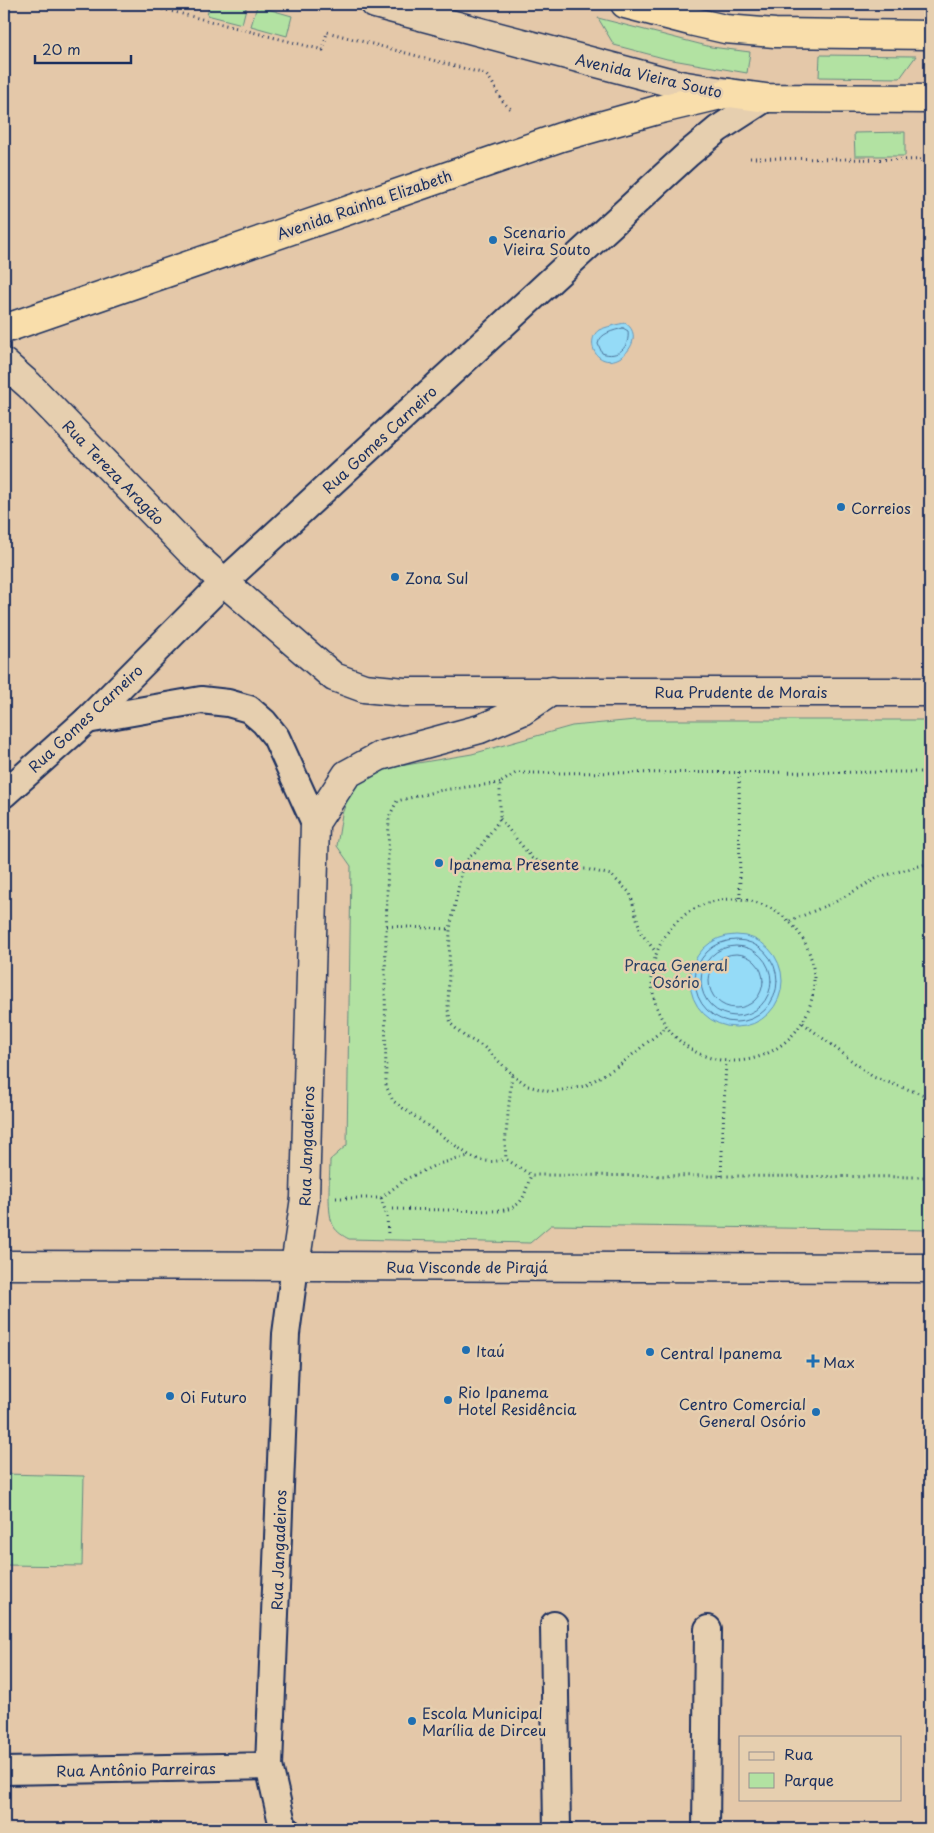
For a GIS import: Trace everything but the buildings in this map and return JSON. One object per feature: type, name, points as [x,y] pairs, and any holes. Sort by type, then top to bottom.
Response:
[{"type":"highway","points":[[625,4],[690,21],[734,29],[775,33],[930,35]]},
{"type":"highway","name":"Avenida Vieira Souto","points":[[729,93],[766,98],[930,99]]},
{"type":"highway","name":"Avenida Rainha Elizabeth","points":[[4,328],[561,137],[657,110],[729,93]]},
{"type":"main road","name":"Avenida Vieira Souto","points":[[375,4],[656,79],[729,93]]},
{"type":"main road","name":"Rua Tereza Aragão","points":[[4,363],[29,385],[191,552],[224,582]]},
{"type":"main road","name":"Rua Prudente de Morais","points":[[224,582],[334,677],[364,688],[404,692],[930,692]]},
{"type":"main road","points":[[315,823],[346,774],[380,756],[480,729],[522,711],[552,691]]},
{"type":"main road","name":"Rua Jangadeiros","points":[[295,1266],[305,1198],[315,823]]},
{"type":"main road","name":"Rua Visconde de Pirajá","points":[[4,1265],[930,1268]]},
{"type":"street","name":"Rua Gomes Carneiro","points":[[4,794],[87,720],[224,582],[688,154],[718,130],[766,98]]},
{"type":"street","name":"Rua Jangadeiros","points":[[87,720],[201,700],[228,703],[248,709],[264,722],[276,737],[315,823]]},
{"type":"street","name":"Rua Jangadeiros","points":[[286,1829],[282,1827],[269,1766],[286,1334],[295,1266]]},
{"type":"street","points":[[554,1625],[557,1829]]},
{"type":"street","points":[[706,1829],[708,1630]]},
{"type":"street","name":"Rua Antônio Parreiras","points":[[4,1772],[269,1766]]},
{"type":"path","points":[[143,4],[323,50],[327,32],[485,74],[492,80],[502,102],[511,109]]},
{"type":"path","points":[[750,158],[930,160]]},
{"type":"path","points":[[739,772],[740,899]]},
{"type":"path","points":[[930,772],[516,773],[500,783],[442,790],[397,801],[389,817],[386,926],[386,1086],[393,1101],[470,1156],[483,1162],[506,1159],[531,1175],[930,1177]]},
{"type":"path","points":[[500,783],[500,819],[480,848],[463,864],[450,930],[448,1010],[451,1024],[464,1036],[484,1047],[512,1074],[528,1086],[551,1092],[585,1086],[621,1064],[665,1028]]},
{"type":"path","points":[[500,819],[532,858],[553,868],[586,869],[611,875],[630,893],[641,933],[655,951]]},
{"type":"path","points":[[790,921],[835,902],[879,877],[930,863]]},
{"type":"path","points":[[740,899],[767,906],[790,921],[806,943],[814,969],[814,997],[804,1023],[785,1043],[761,1057],[734,1062],[726,1061],[708,1058],[684,1046],[665,1028],[654,1004],[650,978],[655,951],[669,929],[689,911],[713,901],[740,899]]},
{"type":"path","points":[[386,926],[450,930]]},
{"type":"path","points":[[930,984],[926,999],[927,1019],[930,1030]]},
{"type":"path","points":[[804,1023],[873,1077],[930,1097]]},
{"type":"path","points":[[721,1176],[726,1061]]},
{"type":"path","points":[[506,1159],[512,1074]]},
{"type":"path","points":[[305,1198],[381,1198],[406,1179],[438,1164],[470,1156]]},
{"type":"path","points":[[392,1209],[500,1211],[514,1208],[522,1200],[531,1175]]},
{"type":"path","points":[[381,1198],[387,1216],[387,1266]]},
{"type":"green space","points":[[210,4],[247,4],[242,24],[207,15]]},
{"type":"green space","points":[[257,6],[292,16],[287,36],[251,26]]},
{"type":"green space","points":[[598,18],[711,47],[750,52],[747,73],[667,59],[614,45]]},
{"type":"green space","points":[[820,55],[916,56],[900,78],[819,77]]},
{"type":"green space","points":[[905,132],[905,156],[855,156],[854,133]]},
{"type":"green space","name":"Praça General Osório","points":[[635,720],[930,720],[930,1230],[551,1225],[530,1243],[347,1238],[334,1227],[330,1214],[329,1195],[330,1160],[347,1145],[351,866],[337,846],[342,814],[351,790],[372,772],[388,768],[472,754],[572,726]]},
{"type":"green space","points":[[4,1474],[84,1476],[82,1566],[4,1565]]},
{"type":"water","points":[[625,323],[631,329],[633,336],[632,344],[628,351],[622,357],[614,360],[599,357],[593,347],[596,333],[599,330]]},
{"type":"water","points":[[736,935],[754,938],[769,948],[779,963],[782,981],[779,999],[769,1014],[754,1024],[736,1027],[718,1024],[703,1014],[693,999],[690,981],[693,963],[703,948],[718,938]]},
{"type":"place","name":"Scenario Vieira Souto","points":[[493,240]]},
{"type":"place","name":"Correios","points":[[841,507]]},
{"type":"place","name":"Zona Sul","points":[[395,577]]},
{"type":"place","name":"Ipanema Presente","points":[[439,863]]},
{"type":"place","name":"Itaú","points":[[466,1350]]},
{"type":"place","name":"Central Ipanema","points":[[650,1352]]},
{"type":"place","name":"Max","points":[[813,1361]]},
{"type":"place","name":"Oi Futuro","points":[[170,1396]]},
{"type":"place","name":"Rio Ipanema Hotel Residência","points":[[448,1400]]},
{"type":"place","name":"Centro Comercial General Osório","points":[[816,1412]]},
{"type":"place","name":"Escola Municipal Marília de Dirceu","points":[[412,1721]]}]
